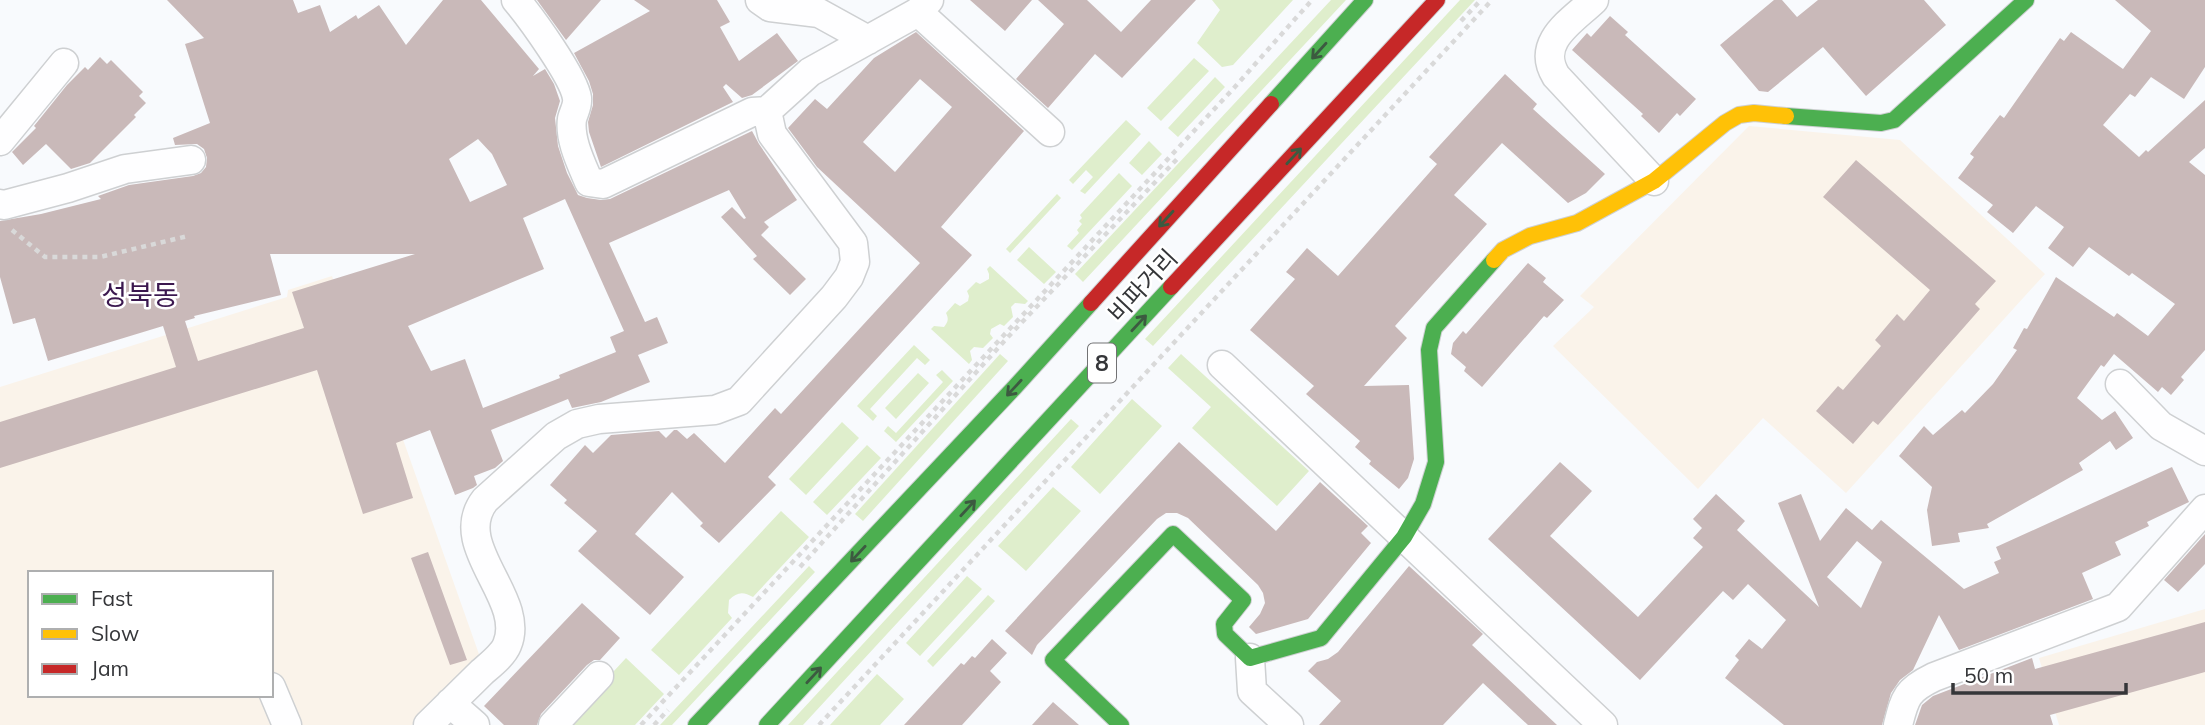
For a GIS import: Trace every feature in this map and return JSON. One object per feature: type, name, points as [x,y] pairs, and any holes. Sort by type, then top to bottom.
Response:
[{"type":"main road","name":"비파거리","points":[[696,725],[1014,388],[1365,0]]},
{"type":"main road","name":"비파거리","points":[[767,725],[1437,0]]},
{"type":"main road","points":[[1104,720],[1053,660],[1173,534],[1243,600],[1224,624],[1225,634],[1250,658],[1321,638],[1404,537],[1423,504],[1436,461],[1429,350],[1434,328],[1503,250],[1530,236],[1577,223],[1654,181],[1739,114],[1872,122],[1894,120],[2026,0]]},
{"type":"street","points":[[516,0],[569,76],[577,96],[572,130],[578,158],[589,182],[603,184],[752,112],[767,111],[810,72],[923,6],[1050,131]]},
{"type":"street","points":[[760,0],[770,7],[821,6],[868,40]]},
{"type":"street","points":[[1594,0],[1558,35],[1549,48],[1547,58],[1556,76],[1654,181]]},
{"type":"street","points":[[0,141],[64,63]]},
{"type":"street","points":[[428,725],[507,646],[511,626],[508,613],[477,542],[477,510],[485,500],[556,436],[577,424],[599,419],[715,410],[739,401],[834,298],[849,277],[855,262],[853,243],[772,134],[767,111]]},
{"type":"street","points":[[4,216],[4,205],[125,169],[191,160]]},
{"type":"street","points":[[1222,365],[1603,725]]},
{"type":"street","points":[[2120,384],[2161,426],[2205,451]]},
{"type":"street","points":[[1898,725],[1904,703],[1914,687],[2118,607],[2205,509]]},
{"type":"street","points":[[1250,658],[1252,691],[1289,725]]},
{"type":"street","points":[[553,725],[599,676]]},
{"type":"street","points":[[273,692],[287,725]]},
{"type":"street","points":[[450,703],[475,725]]},
{"type":"path","points":[[799,570],[1312,0]]},
{"type":"path","points":[[818,725],[1492,0]]},
{"type":"path","points":[[641,725],[1250,80]]},
{"type":"path","points":[[4,216],[45,257],[100,257],[188,236]]},
{"type":"path","points":[[1007,336],[1014,343]]},
{"type":"path","points":[[654,725],[672,706]]},
{"type":"shaded area","points":[[1749,126],[1900,140],[2045,274],[1846,493],[1763,418],[1698,489],[1553,346],[1594,307],[1580,296]]},
{"type":"shaded area","points":[[332,276],[366,384],[382,380],[480,657],[412,725],[0,725],[0,387],[287,297],[288,290]]},
{"type":"shaded area","points":[[2205,609],[2205,725],[2059,725],[2039,658]]},
{"type":"green space","points":[[1212,0],[1293,0],[1233,65],[1222,67],[1197,43],[1220,10]]},
{"type":"green space","points":[[1331,0],[1346,0],[1083,282],[1075,274]]},
{"type":"green space","points":[[1460,0],[1475,0],[1153,346],[1145,339]]},
{"type":"green space","points":[[1194,58],[1209,71],[1161,121],[1147,108]]},
{"type":"green space","points":[[1215,77],[1225,87],[1178,137],[1168,128]]},
{"type":"green space","points":[[1126,120],[1141,134],[1085,194],[1080,191],[1093,177],[1086,170],[1073,184],[1069,180]]},
{"type":"green space","points":[[1149,141],[1162,154],[1142,175],[1129,163]]},
{"type":"green space","points":[[1119,173],[1132,186],[1072,250],[1067,246],[1079,233],[1077,230],[1082,224],[1079,221],[1082,218],[1080,215]]},
{"type":"green space","points":[[1057,194],[1061,198],[1010,253],[1006,249]]},
{"type":"green space","points":[[1029,247],[1056,272],[1044,284],[1017,260]]},
{"type":"green space","points":[[990,266],[1028,301],[1025,304],[1015,303],[1011,307],[1013,317],[1004,326],[1000,324],[991,329],[993,338],[983,348],[974,347],[970,351],[972,360],[969,364],[931,329],[934,326],[944,327],[948,320],[946,313],[955,303],[960,306],[968,301],[967,291],[976,282],[980,284],[989,279],[987,269]]},
{"type":"green space","points":[[914,345],[930,360],[925,365],[917,358],[870,409],[877,416],[873,421],[857,406]]},
{"type":"green space","points":[[1000,354],[1008,361],[863,521],[855,514]]},
{"type":"green space","points":[[1181,354],[1309,471],[1277,506],[1192,428],[1211,407],[1168,368]]},
{"type":"green space","points":[[942,370],[953,381],[896,442],[884,431],[888,426],[896,433],[943,382],[936,375]]},
{"type":"green space","points":[[918,373],[929,383],[896,419],[885,408]]},
{"type":"green space","points":[[1132,399],[1162,426],[1100,494],[1071,467]]},
{"type":"green space","points":[[1071,419],[1079,426],[803,725],[788,725]]},
{"type":"green space","points":[[842,422],[859,438],[806,495],[789,479]]},
{"type":"green space","points":[[867,445],[881,458],[827,515],[813,502]]},
{"type":"green space","points":[[1053,487],[1081,511],[1026,571],[998,546]]},
{"type":"green space","points":[[781,511],[809,537],[753,597],[740,593],[729,600],[728,613],[732,618],[679,675],[651,650]]},
{"type":"green space","points":[[809,566],[815,572],[672,725],[660,725]]},
{"type":"green space","points":[[967,576],[982,589],[920,656],[906,643]]},
{"type":"green space","points":[[988,595],[995,601],[933,667],[927,661]]},
{"type":"green space","points":[[626,658],[664,694],[635,725],[564,725]]},
{"type":"green space","points":[[877,674],[904,699],[880,725],[830,725]]},
{"type":"building","points":[[167,0],[293,0],[298,13],[320,5],[330,32],[356,15],[358,19],[379,5],[406,45],[443,0],[481,0],[539,69],[533,76],[545,69],[554,84],[560,101],[555,118],[558,146],[578,195],[601,200],[610,199],[752,131],[797,200],[764,222],[769,227],[761,235],[806,279],[790,295],[753,259],[757,256],[721,217],[732,207],[746,218],[729,190],[609,243],[645,322],[657,317],[668,343],[638,355],[650,382],[601,402],[572,408],[568,399],[491,430],[503,461],[495,468],[474,476],[477,485],[473,488],[455,495],[430,430],[396,443],[413,498],[363,514],[317,370],[0,468],[0,422],[176,367],[163,326],[48,361],[35,318],[13,324],[0,277],[0,221],[101,199],[98,196],[129,185],[201,173],[206,167],[204,149],[197,144],[175,145],[173,138],[210,123],[185,44],[204,38]],"holes":[[[478,139],[492,154],[507,185],[470,202],[449,159]],[[565,199],[624,331],[610,337],[616,352],[559,375],[560,378],[483,408],[465,359],[431,371],[408,326],[544,269],[523,218]],[[270,254],[415,254],[292,292],[304,328],[198,361],[185,321],[195,318],[194,316],[281,295]]]},
{"type":"building","points":[[537,0],[601,0],[566,40]]},
{"type":"building","points":[[634,0],[717,0],[730,22],[720,27],[739,61],[777,33],[798,61],[752,95],[742,98],[726,84],[723,87],[733,102],[601,167],[589,132],[593,94],[574,53],[650,11]]},
{"type":"building","points":[[970,0],[1032,0],[1005,31]]},
{"type":"building","points":[[1038,0],[1087,0],[1121,32],[1151,0],[1196,0],[1122,78],[1095,54],[1048,108],[1016,79],[1064,24]]},
{"type":"building","points":[[1774,0],[1782,0],[1797,17],[1818,0],[1924,0],[1946,25],[1866,96],[1823,47],[1768,92],[1759,91],[1720,45]]},
{"type":"building","points":[[2115,0],[2205,0],[2205,67],[2184,99],[2151,77],[2135,97],[2130,94],[2103,125],[2139,157],[2205,100],[2205,148],[2189,162],[2205,175],[2205,350],[2181,377],[2184,380],[2171,395],[2162,387],[2158,392],[2114,354],[2104,367],[2101,365],[2077,398],[2102,420],[2115,411],[2133,438],[2116,450],[2110,441],[2079,463],[2083,470],[1987,524],[1989,528],[1958,533],[1960,542],[1932,546],[1927,510],[1932,487],[1899,456],[1924,426],[1933,435],[1962,410],[1965,413],[1993,384],[2017,350],[2013,348],[2024,328],[2027,329],[2056,277],[2114,317],[2117,313],[2148,336],[2175,304],[2089,247],[2073,267],[2048,248],[2064,227],[2036,206],[2013,233],[1987,212],[1993,205],[1958,178],[1974,157],[1970,154],[2000,115],[2004,118],[2060,38],[2064,41],[2071,32],[2123,69],[2151,31]]},
{"type":"building","points":[[1610,16],[1628,32],[1625,35],[1696,99],[1680,116],[1677,113],[1659,133],[1641,116],[1643,114],[1572,50],[1587,33],[1591,37]]},
{"type":"building","points":[[916,32],[1024,131],[941,227],[972,255],[768,477],[776,485],[719,543],[700,526],[703,523],[672,492],[635,534],[684,577],[650,615],[578,551],[597,531],[564,503],[567,500],[550,485],[585,445],[593,453],[611,435],[659,431],[666,438],[677,430],[687,439],[694,433],[725,463],[775,408],[781,414],[920,263],[817,167],[788,128],[815,99],[827,109],[874,58]],"holes":[[[920,79],[952,107],[895,172],[863,142]]]},
{"type":"building","points":[[100,57],[107,64],[111,60],[143,92],[139,96],[146,103],[134,115],[136,117],[90,163],[71,169],[46,144],[23,165],[12,152],[36,128],[34,126],[67,85],[85,67],[88,70]]},
{"type":"building","points":[[1505,74],[1537,104],[1533,109],[1605,174],[1586,193],[1568,203],[1502,143],[1454,195],[1487,224],[1395,326],[1407,338],[1364,386],[1409,385],[1414,459],[1408,478],[1399,489],[1369,464],[1371,461],[1355,447],[1360,441],[1306,394],[1314,386],[1250,330],[1295,279],[1286,272],[1307,248],[1338,276],[1437,164],[1429,157]]},
{"type":"building","points":[[1856,160],[1996,281],[1975,304],[1980,309],[1878,425],[1873,421],[1853,444],[1816,411],[1838,386],[1843,390],[1881,346],[1875,340],[1897,314],[1904,321],[1930,290],[1823,197]]},
{"type":"building","points":[[1528,263],[1546,278],[1543,282],[1564,300],[1547,318],[1544,316],[1482,387],[1464,371],[1466,367],[1451,354],[1453,343],[1463,331],[1466,334]]},
{"type":"building","points":[[1179,442],[1276,531],[1320,482],[1368,526],[1361,533],[1371,543],[1308,619],[1256,634],[1249,627],[1265,603],[1258,585],[1188,518],[1177,513],[1166,513],[1157,519],[1037,645],[1032,655],[1005,631]]},
{"type":"building","points":[[1560,462],[1592,491],[1550,536],[1638,617],[1703,547],[1693,538],[1702,528],[1693,519],[1716,494],[1745,521],[1737,530],[1819,607],[1778,503],[1801,494],[1820,541],[1846,508],[1872,530],[1881,520],[1964,589],[1999,573],[1994,562],[2001,559],[1996,547],[2172,467],[2189,502],[2147,522],[2149,526],[2115,542],[2121,555],[2082,573],[2093,599],[1959,650],[1939,615],[1913,670],[1900,680],[1891,693],[1882,725],[1784,725],[1725,678],[1739,660],[1735,656],[1749,639],[1762,649],[1786,620],[1748,584],[1733,600],[1723,591],[1640,680],[1488,539]],"holes":[[[1857,541],[1882,562],[1861,608],[1827,577]]]},
{"type":"building","points":[[2205,534],[2205,564],[2178,592],[2164,580]]},
{"type":"building","points":[[428,552],[467,660],[450,665],[411,558]]},
{"type":"building","points":[[1409,566],[1483,634],[1472,645],[1557,725],[1528,725],[1483,683],[1443,725],[1319,725],[1341,701],[1308,671],[1317,662],[1338,652]]},
{"type":"building","points":[[582,603],[620,638],[600,660],[594,660],[587,665],[541,714],[537,725],[504,725],[484,706]]},
{"type":"building","points":[[2205,622],[2205,672],[2050,715],[2053,725],[1915,725],[1922,705],[1933,696],[2032,658],[2035,669]]},
{"type":"building","points":[[992,639],[1007,653],[990,671],[1001,682],[962,725],[904,725],[961,663],[964,665],[972,656],[975,658]]},
{"type":"building","points":[[1053,702],[1079,725],[1032,725]]},
{"type":"traffic: fast","points":[[1271,104],[1365,0]]},
{"type":"traffic: fast","points":[[1786,116],[1881,123],[1894,120],[2026,0]]},
{"type":"traffic: fast","points":[[1121,725],[1053,660],[1173,534],[1243,600],[1224,624],[1225,634],[1250,658],[1321,638],[1404,537],[1423,504],[1436,462],[1429,350],[1434,328],[1494,260]]},
{"type":"traffic: fast","points":[[767,725],[1171,287]]},
{"type":"traffic: fast","points":[[696,725],[1091,303]]},
{"type":"traffic: slow","points":[[1494,260],[1503,250],[1530,236],[1577,223],[1654,181],[1725,123],[1739,115],[1754,113],[1786,116]]},
{"type":"traffic: jam","points":[[1171,287],[1437,0]]},
{"type":"traffic: jam","points":[[1091,303],[1271,104]]},
{"type":"district","name":"성북동","points":[[140,295]]}]
